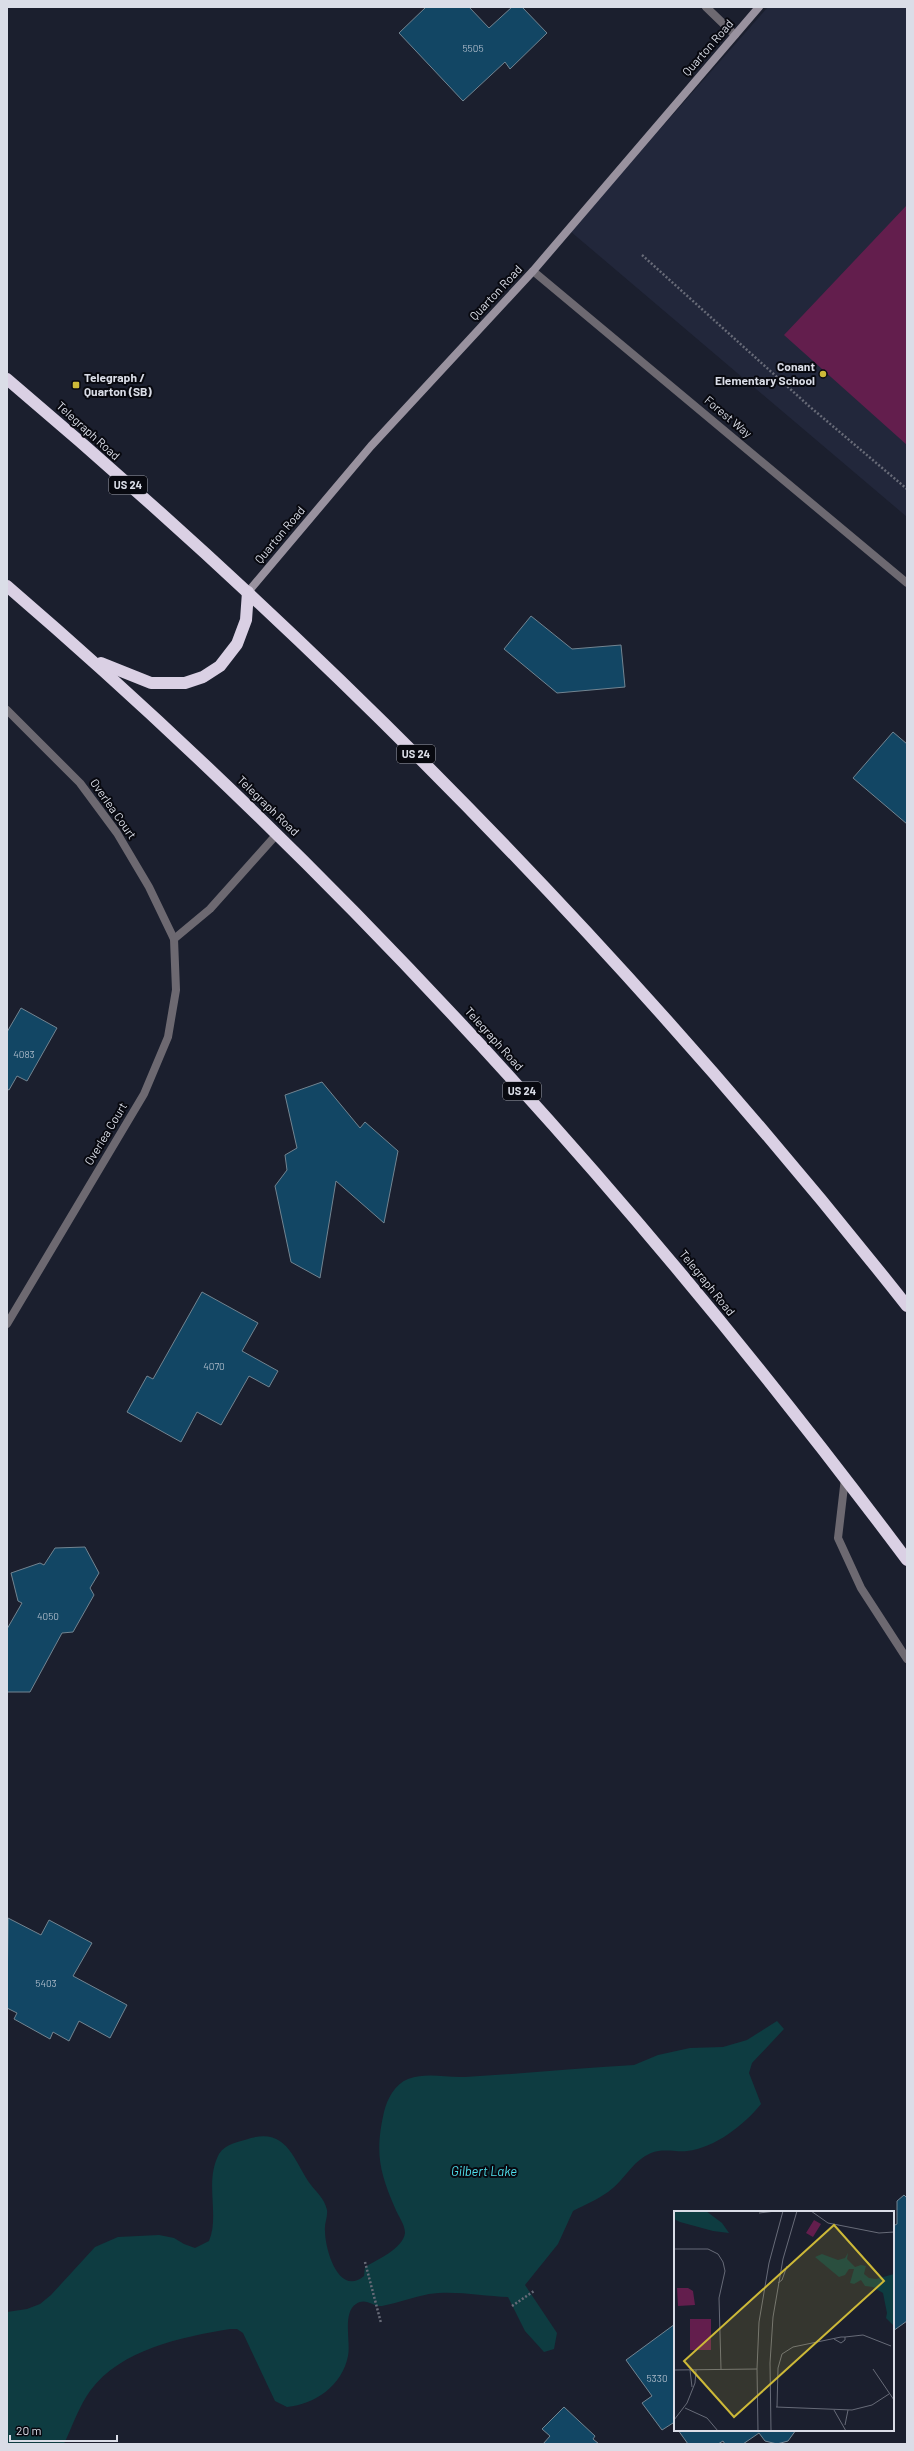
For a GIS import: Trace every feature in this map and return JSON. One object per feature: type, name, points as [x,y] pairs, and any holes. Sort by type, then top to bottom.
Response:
[{"type":"highway","name":"Telegraph Road","points":[[7,379],[248,592],[406,744],[579,921],[778,1147],[907,1306]]},
{"type":"highway","name":"Telegraph Road","points":[[7,586],[94,661],[277,834],[371,928],[471,1033],[579,1154],[681,1273],[845,1477],[907,1560]]},
{"type":"highway","points":[[94,661],[150,683],[186,683],[203,677],[220,666],[237,644],[246,620],[248,592]]},
{"type":"street","points":[[706,7],[736,35]]},
{"type":"street","name":"Quarton Road","points":[[248,592],[371,446],[534,270],[759,7]]},
{"type":"street","name":"Forest Way","points":[[534,270],[907,584]]},
{"type":"street","name":"Overlea Court","points":[[7,710],[80,783],[117,833],[149,887],[174,940],[176,990],[168,1037],[144,1094],[7,1324]]},
{"type":"street","points":[[174,940],[210,909],[277,834]]},
{"type":"street","points":[[845,1477],[838,1538],[861,1588],[907,1659]]},
{"type":"path","points":[[642,255],[809,406],[907,489]]},
{"type":"path","points":[[365,2262],[381,2323]]},
{"type":"path","points":[[512,2306],[534,2291]]},
{"type":"shaded area","name":"Conant Elementary School","points":[[768,7],[907,7],[907,517],[570,231]]},
{"type":"shaded area","points":[[907,205],[907,445],[784,335]]},
{"type":"water","name":"Gilbert Lake","points":[[777,2021],[784,2029],[752,2063],[749,2073],[761,2104],[746,2120],[728,2134],[698,2149],[687,2151],[664,2150],[651,2153],[633,2166],[608,2192],[573,2211],[558,2244],[525,2285],[557,2333],[554,2349],[544,2352],[525,2331],[508,2297],[439,2293],[423,2295],[382,2306],[360,2302],[352,2308],[349,2314],[349,2350],[345,2367],[340,2376],[326,2392],[308,2402],[287,2407],[275,2401],[243,2333],[237,2329],[230,2329],[192,2336],[154,2347],[135,2355],[118,2365],[103,2377],[90,2391],[79,2410],[64,2444],[7,2444],[7,2312],[27,2309],[40,2304],[51,2295],[95,2247],[118,2237],[159,2235],[174,2238],[195,2248],[209,2241],[213,2220],[213,2176],[219,2154],[225,2147],[251,2138],[264,2136],[274,2138],[282,2142],[294,2157],[326,2206],[326,2239],[335,2268],[341,2276],[347,2280],[355,2281],[364,2276],[365,2267],[394,2249],[403,2239],[405,2233],[403,2223],[396,2211],[385,2183],[379,2150],[381,2126],[385,2107],[392,2092],[403,2081],[423,2076],[465,2077],[634,2065],[658,2055],[690,2048],[723,2047],[747,2040]]},
{"type":"building","points":[[426,7],[469,7],[489,28],[512,7],[522,7],[547,33],[510,69],[505,62],[463,101],[399,33]]},
{"type":"building","points":[[531,616],[572,649],[621,645],[625,687],[557,693],[504,649]]},
{"type":"building","points":[[893,732],[907,744],[907,824],[853,778]]},
{"type":"building","points":[[21,1008],[57,1028],[27,1081],[17,1076],[9,1090],[7,1089],[7,1032]]},
{"type":"building","points":[[322,1082],[360,1128],[365,1122],[398,1151],[384,1223],[336,1181],[320,1278],[291,1262],[275,1186],[287,1170],[285,1155],[297,1148],[285,1095]]},
{"type":"building","points":[[202,1292],[258,1323],[242,1351],[278,1371],[269,1387],[249,1376],[221,1425],[197,1412],[181,1442],[127,1412],[147,1376],[153,1379]]},
{"type":"building","points":[[85,1547],[99,1573],[90,1588],[94,1595],[73,1632],[62,1633],[30,1692],[7,1692],[7,1629],[22,1603],[18,1601],[11,1573],[40,1563],[44,1565],[55,1548]]},
{"type":"building","points":[[8,1918],[41,1935],[49,1920],[92,1943],[73,1976],[127,2005],[110,2038],[79,2021],[69,2041],[53,2032],[50,2039],[14,2019],[17,2013],[7,2008]]},
{"type":"building","points":[[904,2195],[907,2198],[907,2321],[894,2330],[894,2226],[897,2224],[897,2201]]},
{"type":"building","points":[[674,2325],[674,2424],[673,2423],[662,2430],[642,2403],[652,2396],[626,2360]]},
{"type":"building","points":[[564,2407],[595,2436],[593,2439],[599,2444],[543,2444],[550,2436],[542,2429]]},
{"type":"building","points":[[679,2431],[795,2431],[788,2441],[777,2444],[765,2441],[759,2433],[743,2444],[725,2444],[723,2441],[718,2444],[688,2444]]},
{"type":"place","name":"Conant Elementary School","points":[[823,374]]},
{"type":"place","name":"Telegraph / Quarton (SB)","points":[[76,385]]}]
